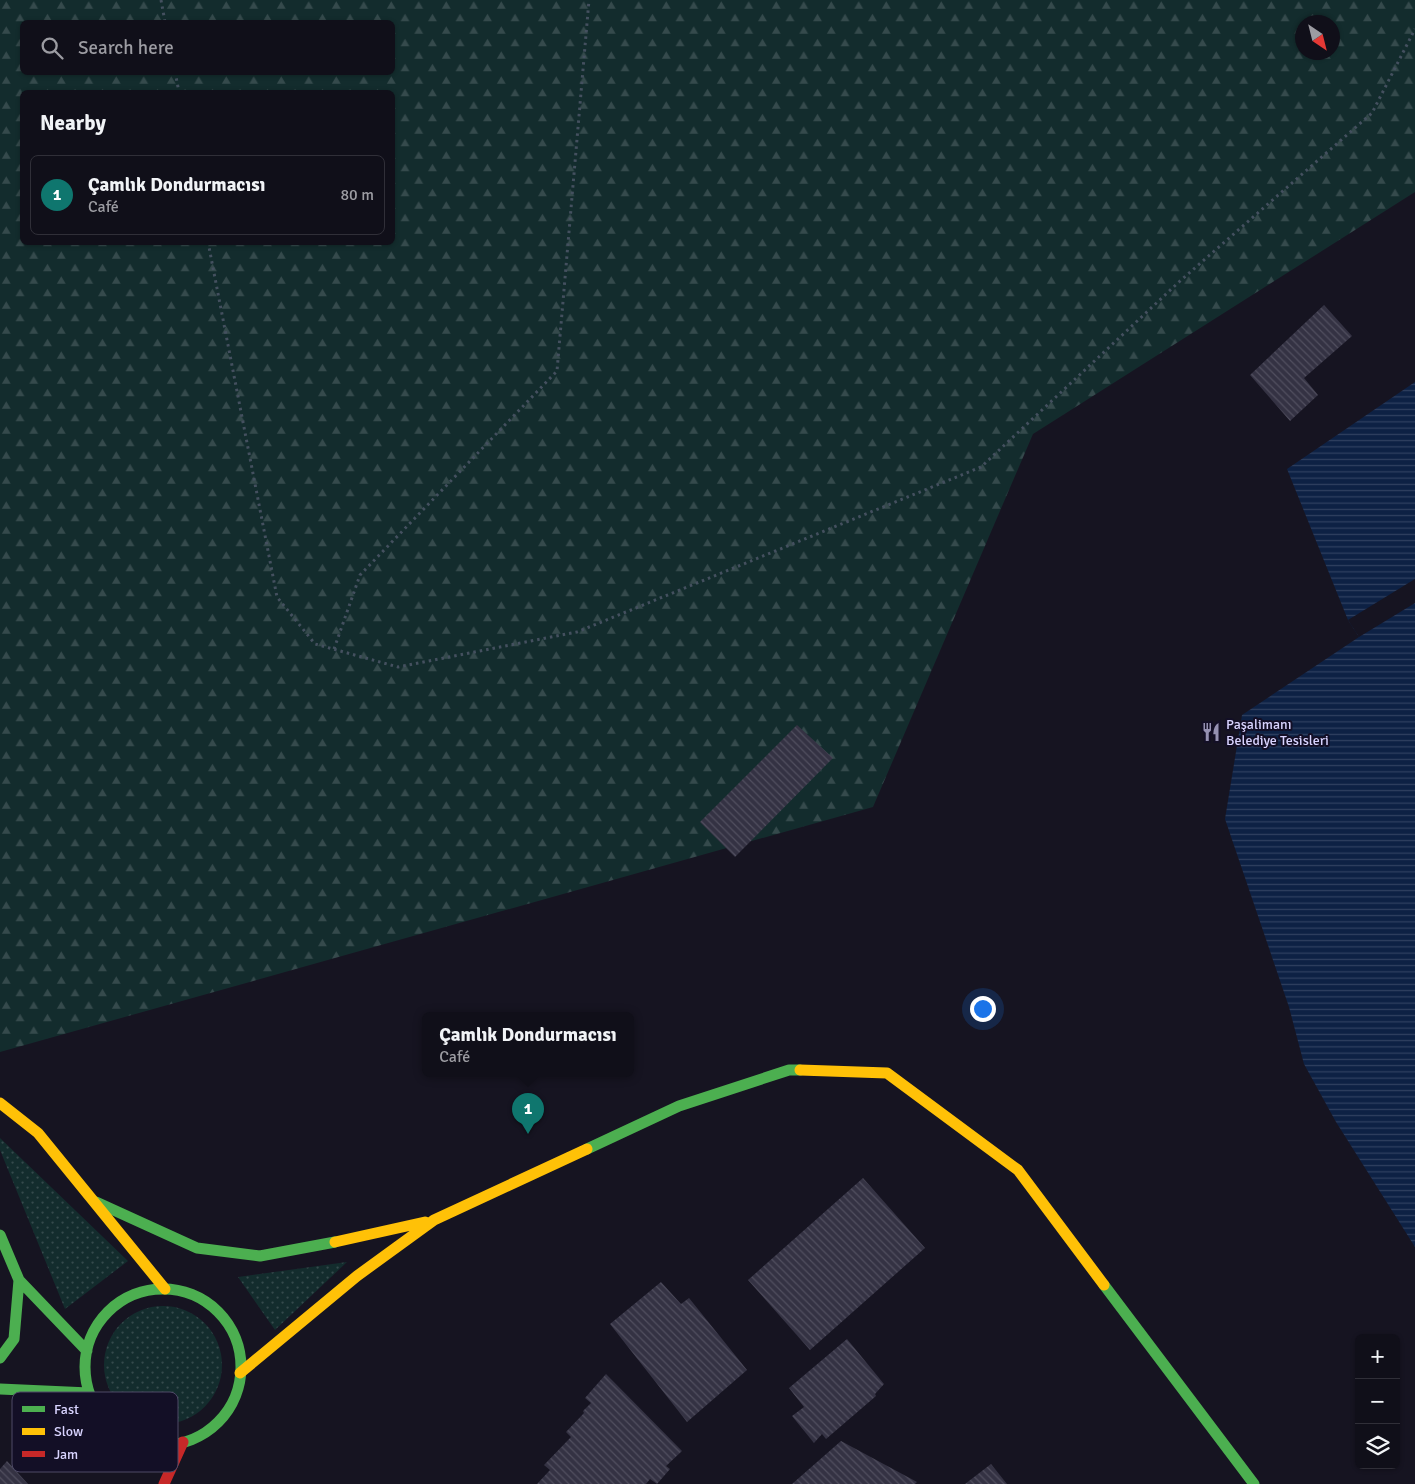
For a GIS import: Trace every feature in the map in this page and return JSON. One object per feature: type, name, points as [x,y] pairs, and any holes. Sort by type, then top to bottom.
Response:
[{"type":"main road","points":[[240,1374],[357,1276],[434,1220],[679,1106],[789,1070],[887,1073],[1018,1170],[1254,1484]]},
{"type":"main road","points":[[0,1103],[38,1133],[165,1289]]},
{"type":"main road","points":[[96,1202],[197,1248],[260,1256],[322,1245],[434,1220]]},
{"type":"main road","points":[[0,1235],[19,1280],[87,1350]]},
{"type":"main road","points":[[0,1358],[14,1339],[19,1280]]},
{"type":"main road","points":[[89,1392],[85,1368],[87,1350],[88,1343],[99,1320],[119,1302],[144,1290],[170,1288],[196,1295],[218,1310],[234,1332],[242,1358],[240,1385],[230,1408],[214,1427],[192,1440],[178,1443]]},
{"type":"main road","points":[[0,1389],[67,1392]]},
{"type":"main road","points":[[178,1453],[183,1442]]},
{"type":"main road","points":[[164,1484],[169,1472]]},
{"type":"path","points":[[161,0],[165,20]]},
{"type":"path","points":[[334,650],[360,575],[557,371],[589,0]]},
{"type":"path","points":[[209,245],[277,597],[316,644],[398,667],[577,632],[981,467],[1180,281],[1372,113],[1415,29]]},
{"type":"path","points":[[176,75],[179,90]]},
{"type":"green space","points":[[0,0],[1415,0],[1415,192],[1033,434],[873,807],[0,1052]]},
{"type":"green space","points":[[0,1138],[128,1261],[65,1309],[0,1150]]},
{"type":"green space","points":[[347,1262],[275,1330],[238,1277]]},
{"type":"green space","points":[[151,1307],[175,1307],[186,1310],[196,1316],[212,1332],[218,1342],[221,1353],[221,1377],[218,1388],[212,1398],[196,1414],[178,1422],[178,1392],[110,1392],[105,1377],[105,1353],[108,1342],[114,1332],[130,1316],[140,1310]]},
{"type":"water","points":[[1415,382],[1415,1247],[1336,1122],[1304,1064],[1289,1007],[1225,819],[1242,715],[1359,637],[1348,620],[1287,469]]},
{"type":"pier","points":[[1415,579],[1415,603],[1359,637],[1348,620]]},
{"type":"building","points":[[1324,305],[1352,336],[1304,378],[1318,395],[1290,421],[1250,375]]},
{"type":"building","points":[[797,725],[833,758],[735,857],[700,822]]},
{"type":"building","points":[[863,1178],[925,1248],[810,1350],[748,1280]]},
{"type":"building","points":[[661,1282],[681,1304],[689,1298],[747,1370],[687,1422],[610,1324]]},
{"type":"building","points":[[847,1339],[884,1384],[875,1394],[876,1396],[826,1439],[822,1434],[814,1443],[792,1416],[804,1407],[789,1388]]},
{"type":"building","points":[[606,1374],[682,1451],[666,1466],[670,1469],[657,1484],[650,1479],[646,1484],[537,1484],[550,1470],[544,1465],[571,1437],[566,1432],[591,1403],[585,1398]]},
{"type":"building","points":[[841,1441],[917,1482],[915,1484],[792,1484]]},
{"type":"building","points":[[7,1461],[12,1466],[12,1472],[17,1472],[28,1484],[0,1484],[0,1469]]},
{"type":"building","points":[[991,1464],[1007,1484],[965,1484]]},
{"type":"traffic: fast","points":[[587,1149],[679,1106],[789,1070],[800,1070]]},
{"type":"traffic: fast","points":[[96,1202],[197,1248],[260,1256],[335,1242]]},
{"type":"traffic: fast","points":[[0,1235],[19,1280],[87,1351]]},
{"type":"traffic: fast","points":[[0,1358],[14,1339],[19,1280]]},
{"type":"traffic: fast","points":[[1104,1285],[1254,1484]]},
{"type":"traffic: fast","points":[[89,1392],[85,1375],[85,1359],[88,1344],[94,1330],[108,1312],[120,1302],[148,1290],[178,1290],[206,1302],[218,1312],[232,1330],[240,1352],[241,1367]]},
{"type":"traffic: fast","points":[[178,1444],[206,1432],[228,1410],[238,1390],[241,1367]]},
{"type":"traffic: fast","points":[[0,1389],[67,1392]]},
{"type":"traffic: slow","points":[[800,1070],[887,1073],[1018,1170],[1104,1285]]},
{"type":"traffic: slow","points":[[0,1103],[38,1133],[165,1289]]},
{"type":"traffic: slow","points":[[240,1373],[357,1276],[434,1220],[587,1149]]},
{"type":"traffic: slow","points":[[335,1242],[425,1222]]},
{"type":"traffic: jam","points":[[178,1453],[183,1442]]},
{"type":"traffic: jam","points":[[164,1484],[169,1472]]},
{"type":"place","name":"Paşalimanı Belediye Tesisleri","points":[[1211,732]]},
{"type":"place","name":"Çamlık Dondurmacısı","points":[[528,1134]]}]
